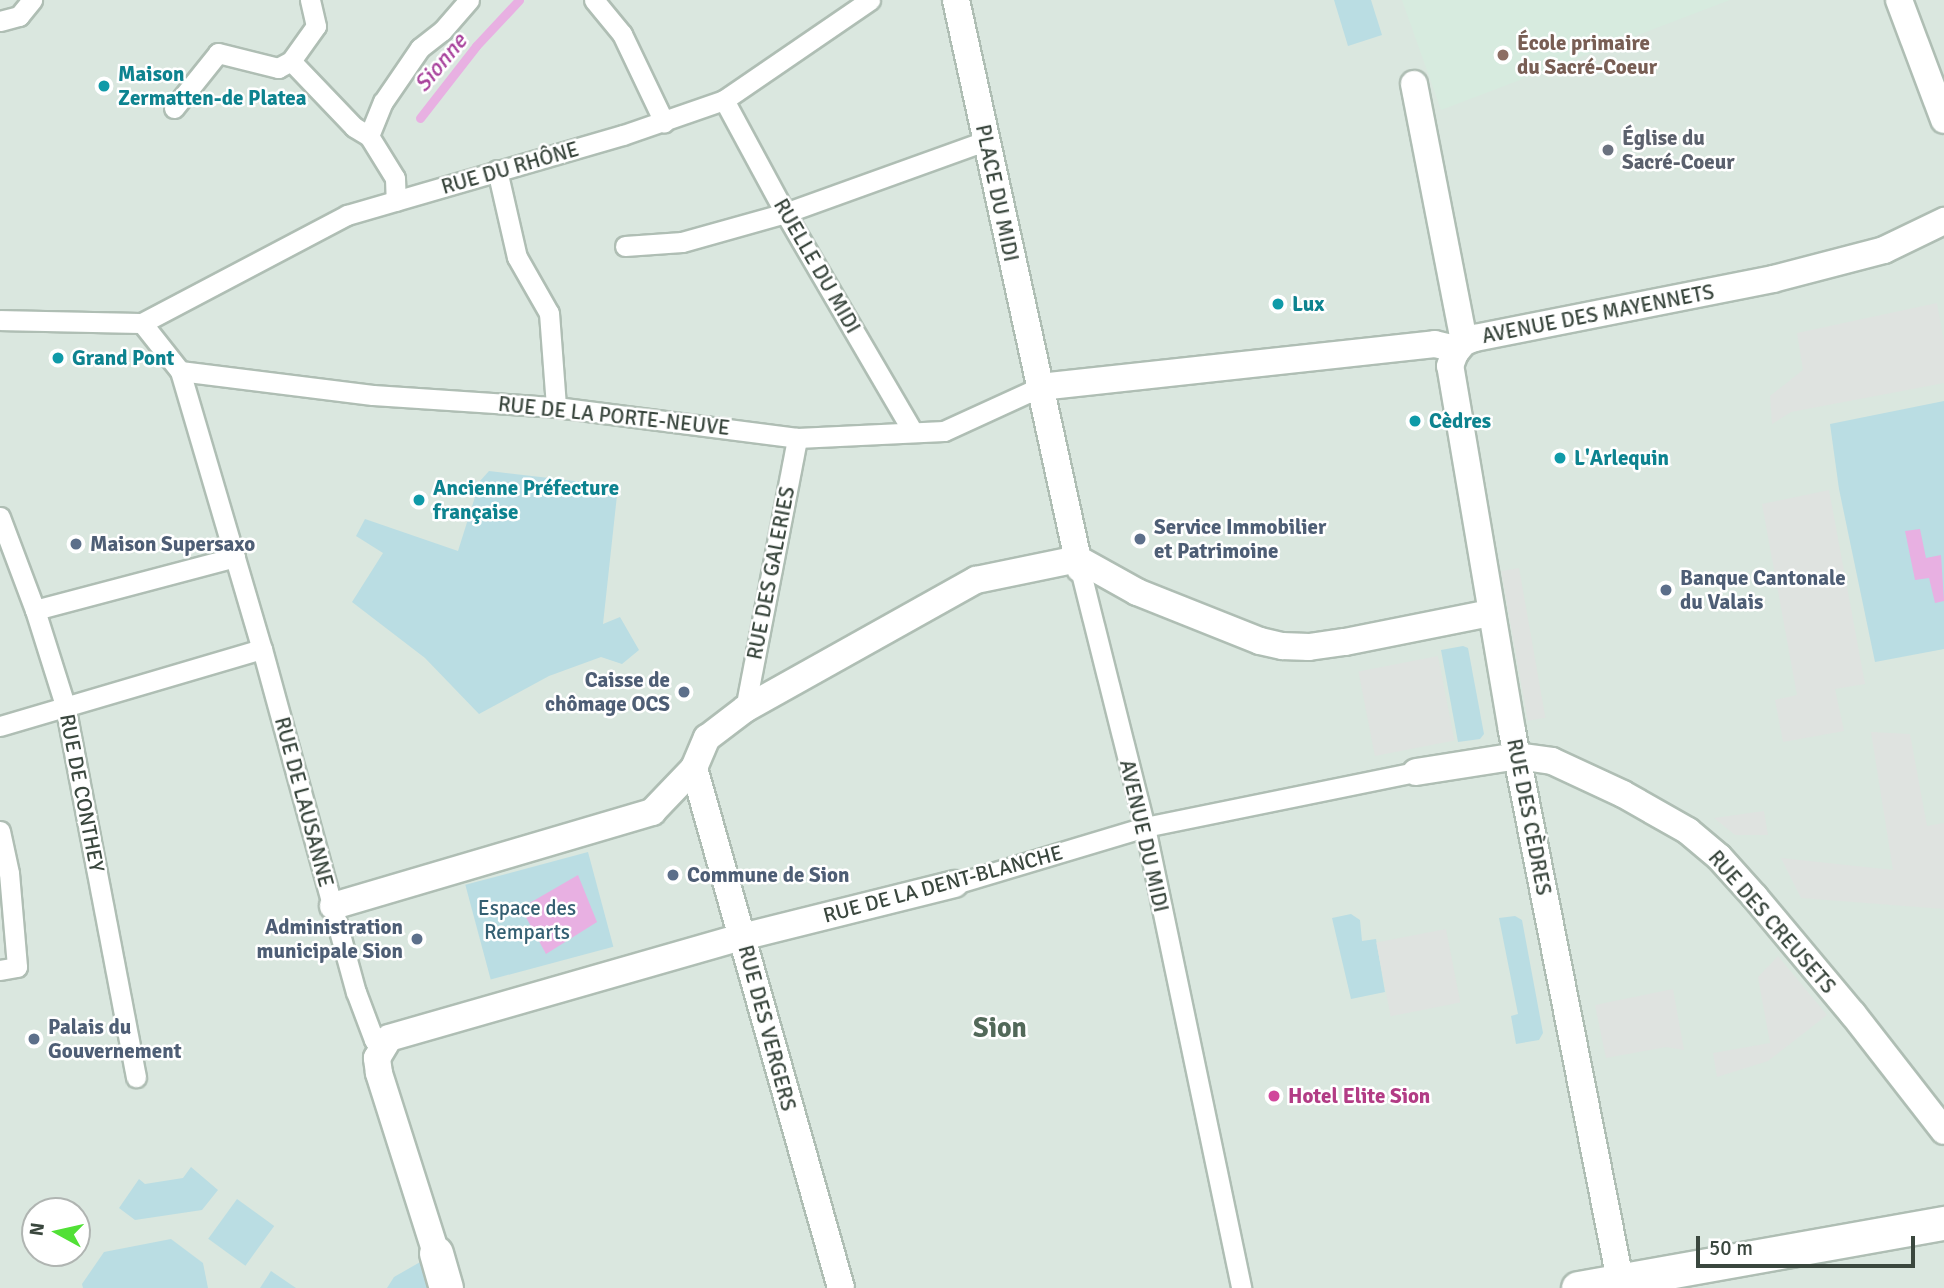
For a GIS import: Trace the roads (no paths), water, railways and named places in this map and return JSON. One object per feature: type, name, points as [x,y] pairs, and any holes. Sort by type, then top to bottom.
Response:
[{"type":"street","points":[[0,21],[19,16],[32,0]]},
{"type":"street","points":[[174,108],[218,52],[278,68],[291,61],[316,26],[310,0]]},
{"type":"street","points":[[369,136],[383,102],[420,48],[442,31],[469,0]]},
{"type":"street","points":[[594,0],[621,34],[664,122]]},
{"type":"street","name":"RUE DU RHÔNE","points":[[142,323],[347,215],[664,122],[724,100],[870,0]]},
{"type":"street","name":"PLACE DU MIDI","points":[[956,0],[1040,387]]},
{"type":"street","points":[[1899,0],[1944,120]]},
{"type":"street","points":[[291,61],[354,127],[369,136],[395,178],[396,201]]},
{"type":"street","name":"RUE DES CÈDRES","points":[[1414,84],[1459,348],[1450,366],[1490,613],[1620,1280]]},
{"type":"street","name":"RUELLE DU MIDI","points":[[724,100],[785,213],[912,430]]},
{"type":"street","points":[[625,246],[682,242],[785,213],[985,141]]},
{"type":"street","points":[[497,170],[517,257],[549,313],[556,407]]},
{"type":"street","name":"AVENUE DES MAYENNETS","points":[[1040,387],[1435,344],[1459,348],[1773,279],[1884,250],[1944,221]]},
{"type":"street","points":[[0,320],[142,323]]},
{"type":"street","name":"RUE DE LAUSANNE","points":[[142,323],[180,371],[262,649],[367,1035],[377,1058],[379,1073],[446,1288]]},
{"type":"street","name":"RUE DE LA PORTE-NEUVE","points":[[180,371],[373,395],[556,407],[797,438],[912,430],[944,431],[1040,387]]},
{"type":"street","name":"AVENUE DU MIDI","points":[[1040,387],[1079,564],[1144,827],[1241,1288]]},
{"type":"street","name":"RUE DES GALERIES","points":[[745,709],[797,438]]},
{"type":"street","name":"RUE DE CONTHEY","points":[[0,517],[35,610],[65,705],[136,1077]]},
{"type":"street","points":[[35,610],[235,557]]},
{"type":"street","points":[[332,906],[652,812],[694,768],[707,738],[745,709],[966,584],[1079,564],[1137,592],[1260,641],[1282,646],[1309,647],[1345,642],[1490,613]]},
{"type":"street","points":[[0,726],[262,649]]},
{"type":"street","name":"RUE DE LA DENT-BLANCHE","points":[[367,1035],[389,1038],[742,937],[955,884],[1144,827],[1416,772],[1517,756]]},
{"type":"street","name":"RUE DES CREUSETS","points":[[1517,756],[1552,761],[1623,793],[1688,831],[1719,857],[1853,1014],[1944,1132]]},
{"type":"street","name":"RUE DES VERGERS","points":[[694,768],[841,1288]]},
{"type":"street","points":[[0,831],[9,873],[9,968]]},
{"type":"street","points":[[1578,1288],[1944,1223]]},
{"type":"waterway","name":"Sionne","points":[[420,118],[476,46],[519,0]]},
{"type":"place","name":"École primaire du Sacré-Coeur","points":[[1503,55]]},
{"type":"place","name":"Maison Zermatten-de Platea","points":[[104,86]]},
{"type":"place","name":"Église du Sacré-Coeur","points":[[1608,150]]},
{"type":"place","name":"Lux","points":[[1278,304]]},
{"type":"place","name":"Grand Pont","points":[[58,358]]},
{"type":"place","name":"Cèdres","points":[[1415,421]]},
{"type":"place","name":"L'Arlequin","points":[[1560,458]]},
{"type":"place","name":"Ancienne Préfecture française","points":[[419,500]]},
{"type":"place","name":"Service Immobilier et Patrimoine","points":[[1140,539]]},
{"type":"place","name":"Maison Supersaxo","points":[[76,544]]},
{"type":"place","name":"Banque Cantonale du Valais","points":[[1666,590]]},
{"type":"place","name":"Caisse de chômage OCS","points":[[684,692]]},
{"type":"place","name":"Commune de Sion","points":[[673,875]]},
{"type":"place","name":"Administration municipale Sion","points":[[417,939]]},
{"type":"place","name":"Palais du Gouvernement","points":[[34,1039]]},
{"type":"place","name":"Hotel Elite Sion","points":[[1274,1096]]},
{"type":"district","name":"Sion","points":[[1000,1028]]},
{"type":"park label","name":"Espace des Remparts","points":[[527,920]]}]
